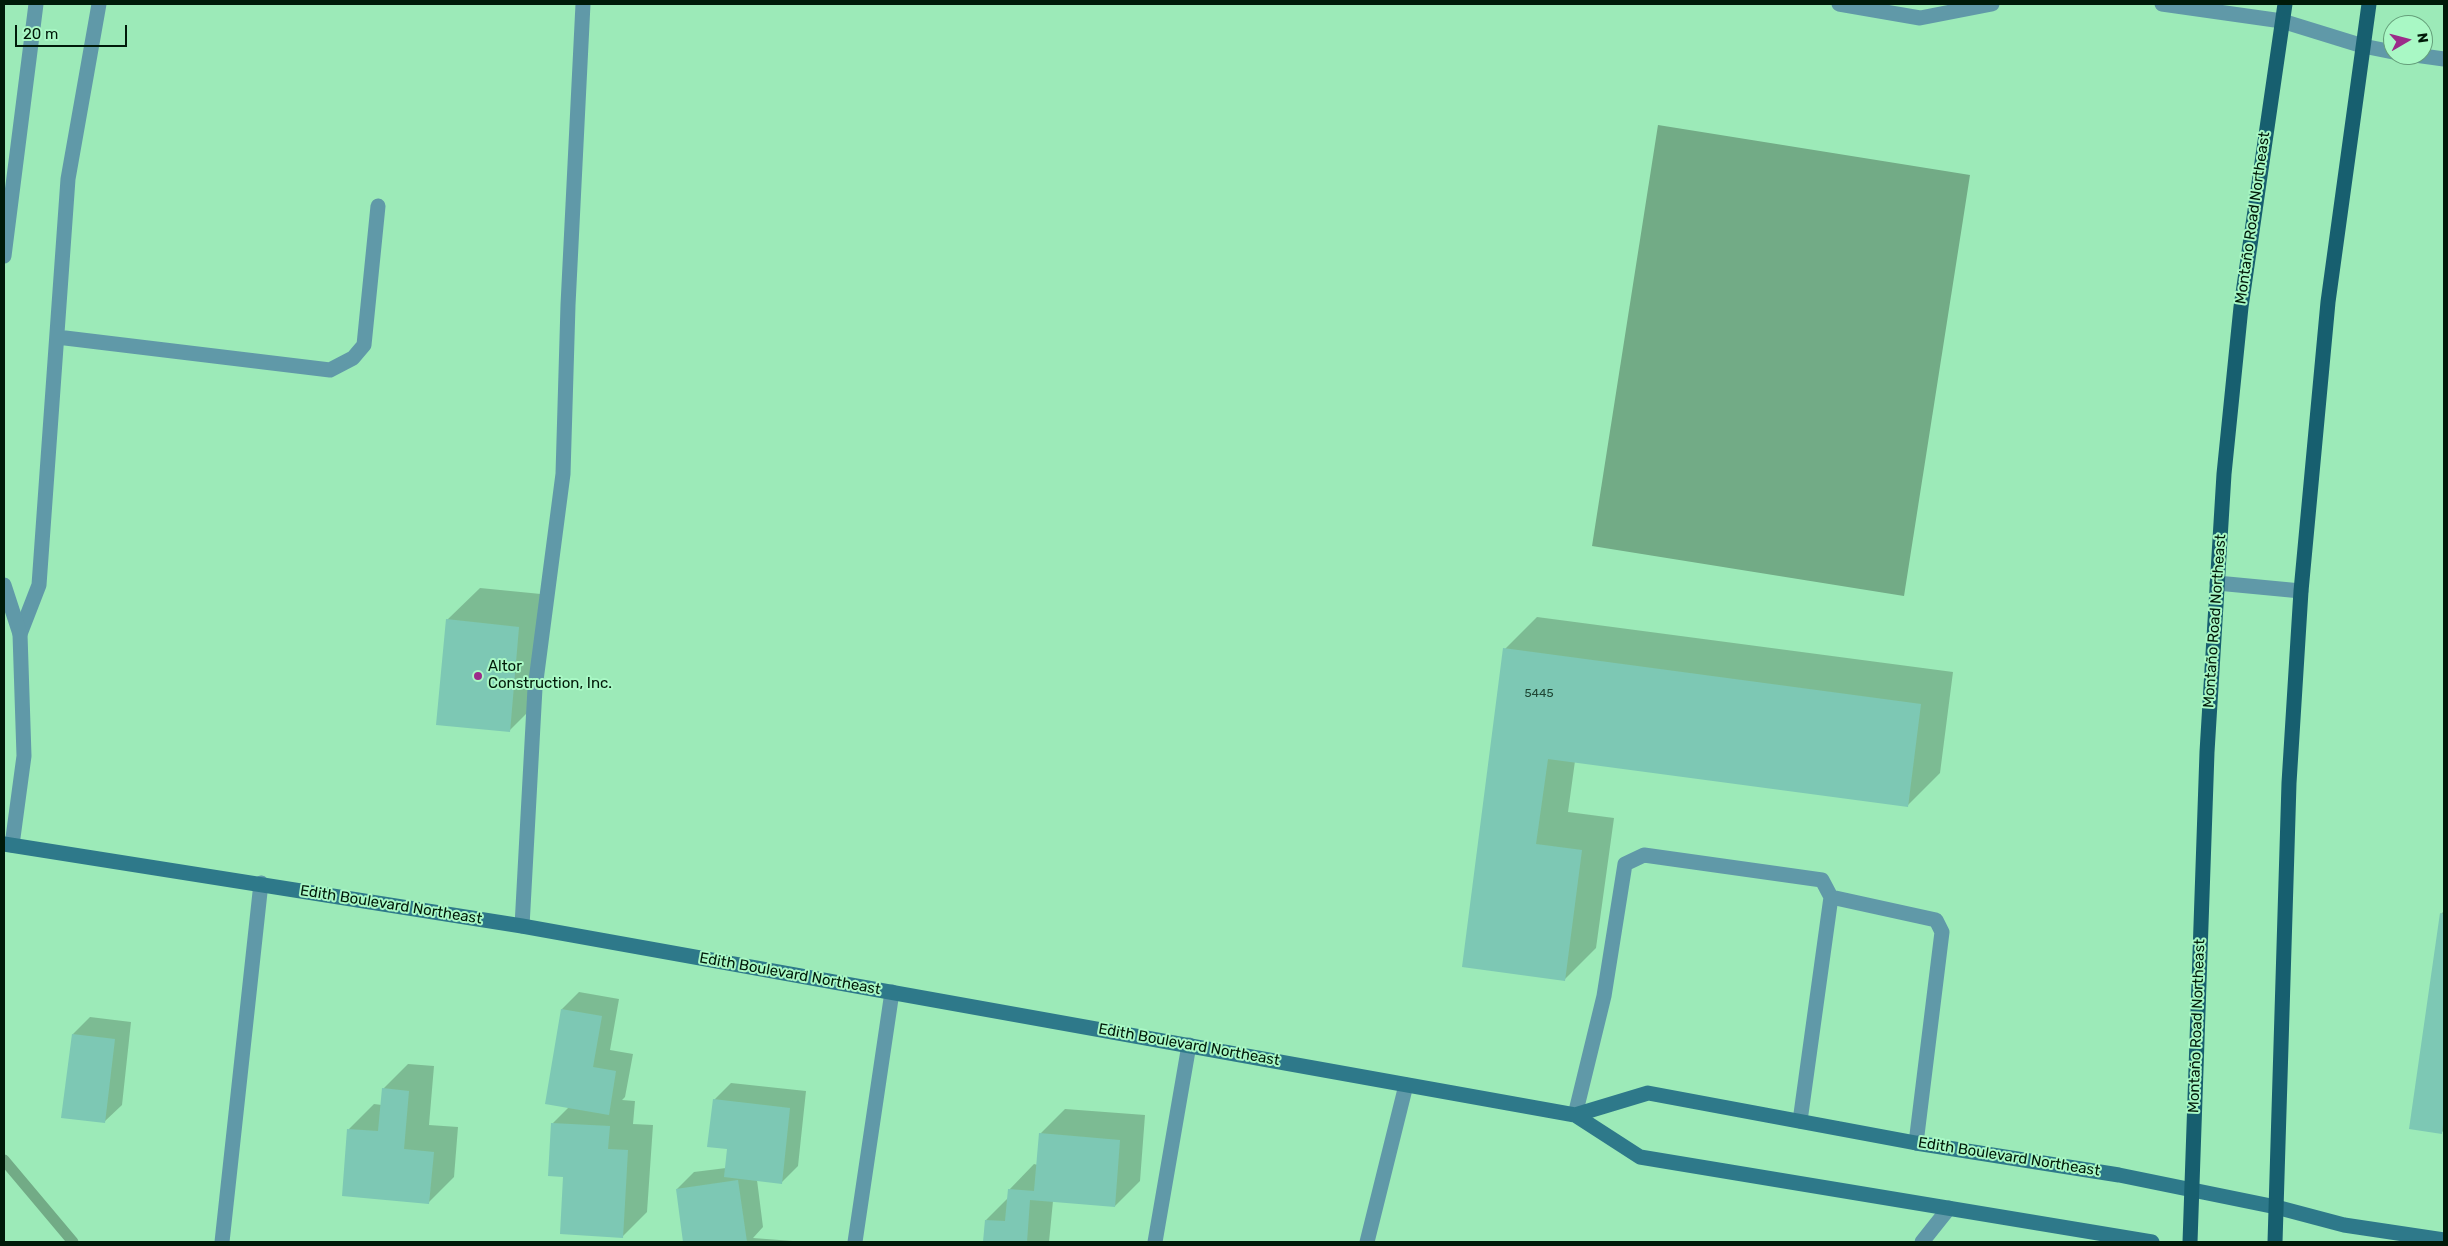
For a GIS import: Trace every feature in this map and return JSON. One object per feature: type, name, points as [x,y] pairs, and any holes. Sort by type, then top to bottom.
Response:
[{"type":"main road","name":"Montaño Road Northeast","points":[[2190,1242],[2207,752],[2224,474],[2240,307],[2285,4]]},
{"type":"main road","points":[[2275,1242],[2289,783],[2301,591],[2328,302],[2369,4]]},
{"type":"street","points":[[4,256],[36,4]]},
{"type":"street","points":[[20,634],[39,585],[68,179],[99,4]]},
{"type":"street","points":[[522,926],[535,688],[563,474],[568,304],[583,4]]},
{"type":"street","points":[[1839,4],[1920,18],[1992,4]]},
{"type":"street","points":[[2162,4],[2282,21],[2363,46],[2383,50]]},
{"type":"street","points":[[57,337],[330,370],[353,358],[364,345],[378,206]]},
{"type":"street","points":[[2217,582],[2301,591]]},
{"type":"street","points":[[4,585],[20,634],[24,756],[8,845]]},
{"type":"street","name":"Edith Boulevard Northeast","points":[[8,845],[262,883],[522,926],[1575,1115],[1640,1157],[2152,1242]]},
{"type":"street","points":[[1575,1115],[1604,996],[1625,864],[1644,855],[1822,880],[1831,897],[1800,1121]]},
{"type":"street","points":[[222,1242],[262,883]]},
{"type":"street","points":[[1831,897],[1936,920],[1942,932],[1916,1143]]},
{"type":"street","points":[[855,1242],[892,992]]},
{"type":"street","points":[[1154,1242],[1188,1045]]},
{"type":"street","points":[[1368,1242],[1406,1084]]},
{"type":"street","name":"Edith Boulevard Northeast","points":[[1575,1115],[1648,1093],[1916,1143],[2192,1188],[2344,1225],[2444,1240]]},
{"type":"street","points":[[1922,1242],[1949,1208]]},
{"type":"shaded area","points":[[1658,125],[1970,175],[1904,596],[1592,546]]},
{"type":"building","name":"Altor Construction, Inc.","points":[[446,619],[519,627],[510,732],[436,725]]},
{"type":"building","points":[[1503,648],[1921,704],[1908,807],[1548,759],[1536,844],[1582,850],[1565,981],[1462,967]]},
{"type":"building","points":[[2440,913],[2444,914],[2444,1114],[2442,1134],[2409,1129]]},
{"type":"building","points":[[561,1009],[602,1016],[593,1067],[616,1071],[609,1115],[545,1104]]},
{"type":"building","points":[[72,1034],[115,1039],[105,1123],[61,1118]]},
{"type":"building","points":[[382,1088],[409,1091],[404,1149],[434,1152],[429,1204],[342,1196],[347,1129],[378,1131]]},
{"type":"building","points":[[713,1099],[790,1108],[782,1184],[724,1177],[727,1149],[707,1147]]},
{"type":"building","points":[[551,1123],[610,1126],[608,1149],[628,1150],[623,1238],[560,1234],[563,1177],[548,1176]]},
{"type":"building","points":[[1039,1133],[1120,1140],[1115,1207],[1030,1200],[1027,1242],[983,1242],[985,1220],[1005,1221],[1008,1189],[1034,1191]]},
{"type":"building","points":[[738,1180],[747,1242],[683,1242],[676,1189]]},
{"type":"waterway","points":[[4,1160],[73,1242]]},
{"type":"place","name":"Altor Construction, Inc.","points":[[478,676]]}]
